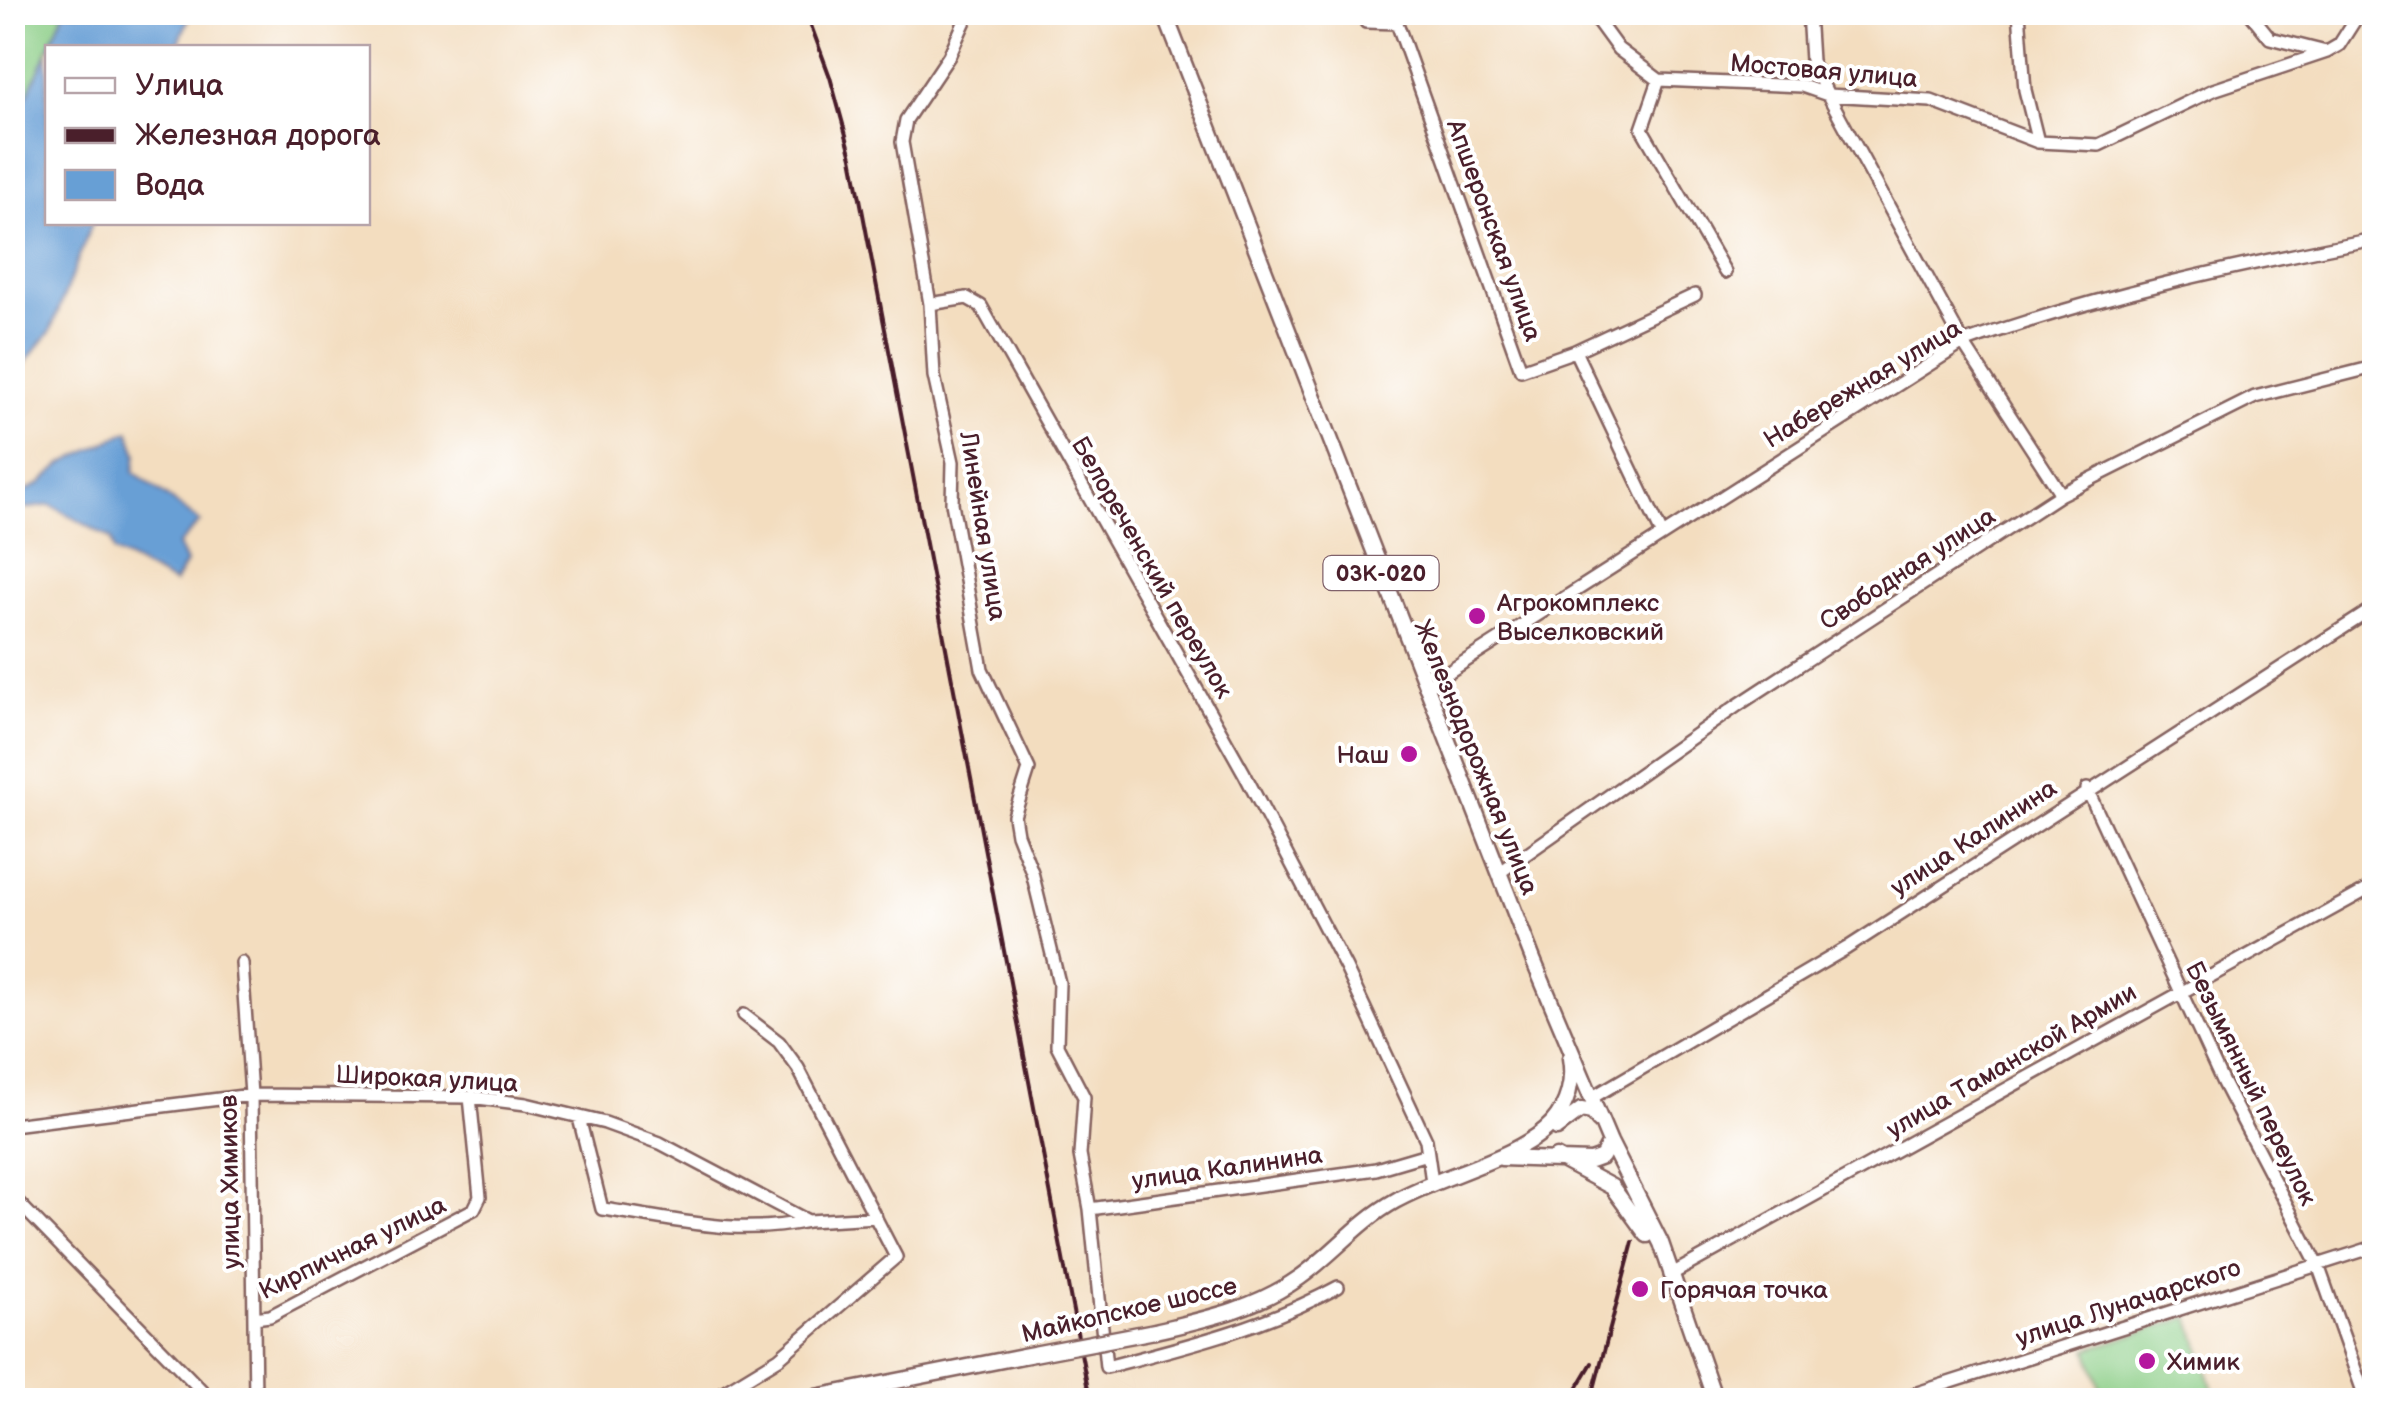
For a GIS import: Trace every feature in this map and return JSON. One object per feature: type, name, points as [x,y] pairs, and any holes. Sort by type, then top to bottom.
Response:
[{"type":"main road","name":"Железнодорожная улица","points":[[1164,12],[1499,874],[1608,1136],[1661,1243],[1715,1400]]},
{"type":"main road","points":[[1526,1143],[1552,1123],[1570,1090],[1572,1065],[1566,1038]]},
{"type":"main road","points":[[1432,1182],[1549,1134],[1581,1110],[1592,1112],[1608,1136],[1596,1160],[1490,1159]]},
{"type":"main road","points":[[1556,1157],[1612,1187],[1642,1225],[1670,1274]]},
{"type":"main road","name":"Майкопское шоссе","points":[[801,1400],[1224,1315],[1276,1293],[1391,1203],[1432,1182]]},
{"type":"street","points":[[930,304],[902,142],[906,120],[949,56],[969,12]]},
{"type":"street","name":"Апшеронская улица","points":[[1362,12],[1366,22],[1397,23],[1521,370],[1575,352],[1695,295]]},
{"type":"street","points":[[1592,12],[1618,49],[1659,80],[1642,129],[1725,272]]},
{"type":"street","points":[[1808,12],[1810,60],[1828,95],[1963,343],[2062,494]]},
{"type":"street","points":[[2019,12],[2024,90],[2038,142]]},
{"type":"street","points":[[2249,12],[2270,38],[2326,52],[2339,45],[2360,12]]},
{"type":"street","name":"Мостовая улица","points":[[1659,80],[1802,86],[1828,95],[1931,101],[2038,142],[2098,145],[2213,90],[2326,52]]},
{"type":"street","name":"Набережная улица","points":[[1426,687],[1963,343],[2059,309],[2154,282],[2374,239]]},
{"type":"street","name":"Белореченский переулок","points":[[930,304],[967,298],[980,306],[1244,773],[1346,968],[1426,1140],[1432,1182]]},
{"type":"street","name":"Линейная улица","points":[[930,304],[934,376],[953,462],[952,503],[982,669],[1029,769],[1014,816],[1017,834],[1032,872],[1059,983],[1057,1045],[1084,1097],[1080,1156],[1090,1209],[1106,1367],[1218,1338],[1293,1312],[1338,1288]]},
{"type":"street","points":[[1575,352],[1662,534]]},
{"type":"street","name":"Свободная улица","points":[[1499,874],[1738,705],[2062,494],[2255,397],[2374,367]]},
{"type":"street","name":"улица Калинина","points":[[1593,1097],[1847,948],[2374,608]]},
{"type":"street","name":"Безымянный переулок","points":[[2088,789],[2180,990],[2318,1265],[2366,1400]]},
{"type":"street","name":"улица Таманской Армии","points":[[1670,1274],[2374,886]]},
{"type":"street","name":"улица Химиков","points":[[242,963],[251,1095],[255,1400]]},
{"type":"street","points":[[711,1400],[779,1358],[896,1257],[798,1068],[779,1042],[744,1015]]},
{"type":"street","name":"Широкая улица","points":[[12,1125],[251,1095],[470,1097],[526,1104],[660,1143],[808,1221]]},
{"type":"street","name":"Кирпичная улица","points":[[254,1318],[270,1316],[365,1270],[474,1209],[480,1197],[470,1097]]},
{"type":"street","points":[[579,1118],[602,1209],[723,1230],[774,1229],[808,1221],[876,1217]]},
{"type":"street","name":"улица Калинина","points":[[1090,1209],[1376,1169],[1426,1154]]},
{"type":"street","points":[[12,1196],[211,1400]]},
{"type":"street","name":"улица Луначарского","points":[[1895,1400],[2374,1248]]},
{"type":"green space","points":[[13,13],[64,13],[50,45],[45,45],[45,57],[30,92],[13,105]]},
{"type":"green space","name":"Химик","points":[[2190,1317],[2216,1400],[2104,1400],[2087,1349]]},
{"type":"water","points":[[64,12],[191,13],[178,45],[50,45]]},
{"type":"water","points":[[45,56],[45,225],[91,225],[50,332],[13,377],[13,127]]},
{"type":"water","points":[[129,431],[137,454],[134,472],[200,522],[178,545],[186,563],[174,583],[114,552],[111,539],[51,505],[22,509],[13,497],[40,484],[62,464]]},
{"type":"railway","points":[[806,12],[830,77],[852,157],[1090,1400]]},
{"type":"railway","points":[[1591,1400],[1633,1242]]},
{"type":"railway","points":[[1570,1400],[1592,1363]]},
{"type":"place","name":"Агрокомплекс Выселковский","points":[[1477,616]]},
{"type":"place","name":"Наш","points":[[1409,754]]},
{"type":"place","name":"Горячая точка","points":[[1640,1289]]},
{"type":"place","name":"Химик","points":[[2147,1361]]}]
